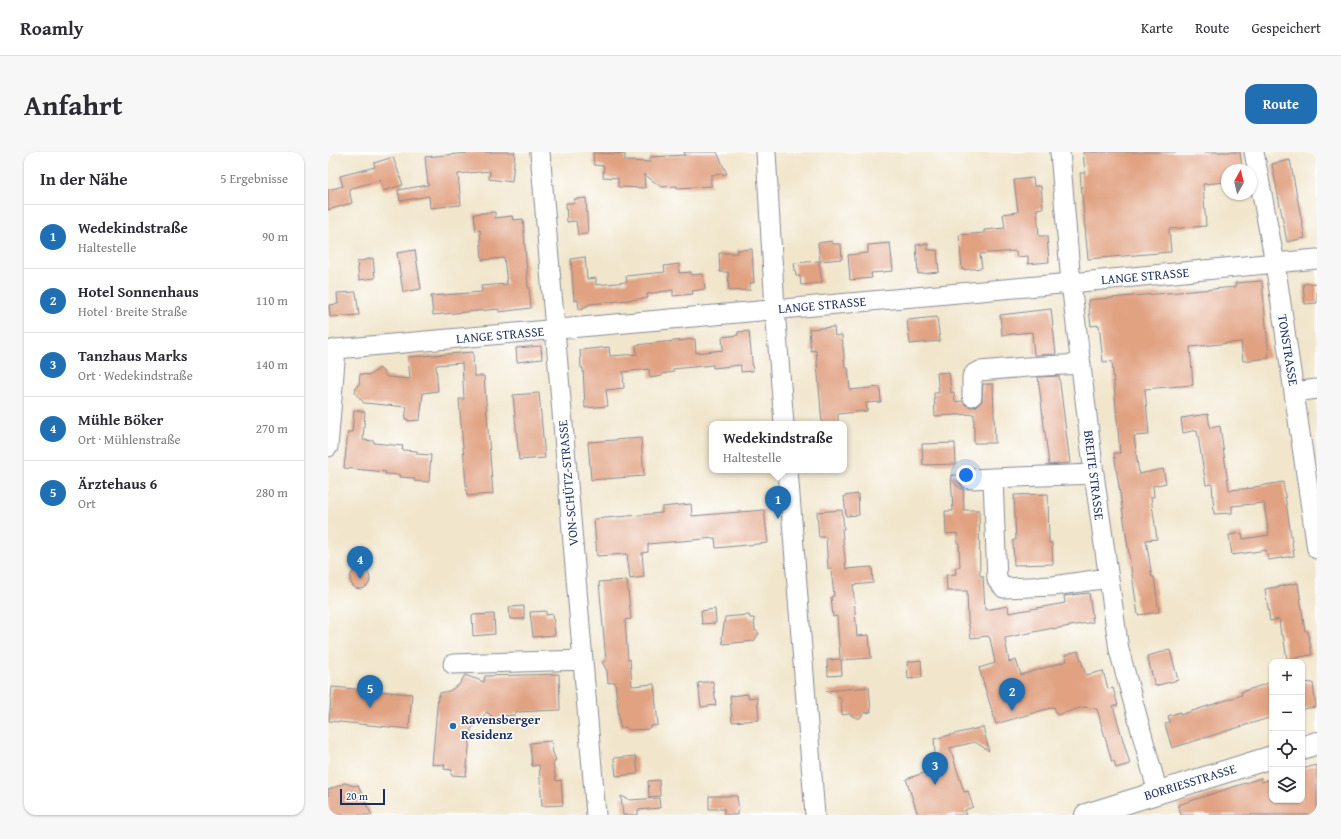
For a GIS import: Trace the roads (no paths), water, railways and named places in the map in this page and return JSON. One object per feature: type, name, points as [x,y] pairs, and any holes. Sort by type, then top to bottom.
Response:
[{"type":"main road","points":[[1305,747],[1317,743]]},
{"type":"main road","name":"BORRIESSTRASSE","points":[[1087,815],[1269,758]]},
{"type":"street","name":"VON-SCHÜTZ-STRASSE","points":[[540,152],[596,815]]},
{"type":"street","points":[[766,152],[775,309],[784,421]]},
{"type":"street","name":"BREITE STRASSE","points":[[1060,152],[1071,283],[1094,474],[1119,650],[1158,792]]},
{"type":"street","name":"TONSTRASSE","points":[[1254,152],[1275,263],[1317,549]]},
{"type":"street","name":"LANGE STRASSE","points":[[332,350],[1071,283],[1317,259]]},
{"type":"street","points":[[328,447],[332,350]]},
{"type":"street","points":[[972,396],[972,377],[975,373],[980,371],[1081,364]]},
{"type":"street","points":[[1294,392],[1317,389]]},
{"type":"street","points":[[788,473],[815,815]]},
{"type":"street","points":[[970,479],[1094,474]]},
{"type":"street","points":[[993,478],[997,580],[1004,588],[1053,586],[1108,578]]},
{"type":"street","points":[[453,664],[583,660]]},
{"type":"place","name":"Wedekindstraße","points":[[778,519]]},
{"type":"place","name":"Mühle Böker","points":[[360,579]]},
{"type":"place","name":"Ärztehaus 6","points":[[370,708]]},
{"type":"place","name":"Hotel Sonnenhaus","points":[[1012,711]]},
{"type":"place","name":"Ravensberger Residenz","points":[[453,726]]},
{"type":"place","name":"Tanzhaus Marks","points":[[935,785]]}]
